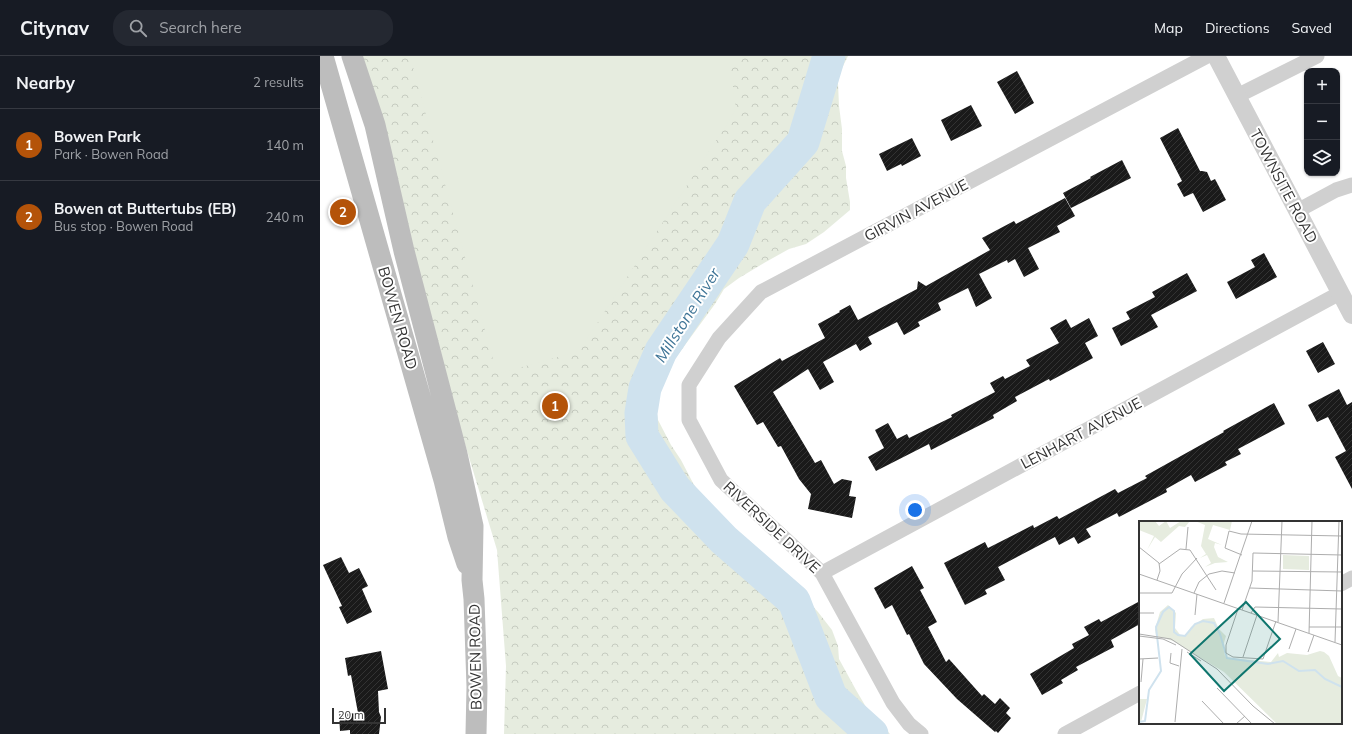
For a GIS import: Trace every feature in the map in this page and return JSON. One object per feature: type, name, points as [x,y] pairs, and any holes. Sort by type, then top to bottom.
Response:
[{"type":"main road","name":"BOWEN ROAD","points":[[324,56],[444,480],[458,537],[472,580]]},
{"type":"main road","name":"BOWEN ROAD","points":[[352,56],[375,125],[404,251],[457,454],[473,526],[472,580],[477,687],[476,734]]},
{"type":"street","name":"GIRVIN AVENUE","points":[[689,420],[689,385],[719,338],[761,292],[1207,56]]},
{"type":"street","name":"TOWNSITE ROAD","points":[[1216,56],[1352,315]]},
{"type":"street","points":[[1237,96],[1317,56]]},
{"type":"street","points":[[1297,211],[1336,190],[1352,184]]},
{"type":"street","name":"LENHART AVENUE","points":[[822,572],[1340,293]]},
{"type":"street","name":"RIVERSIDE DRIVE","points":[[689,420],[721,480],[822,572],[893,703],[909,724],[921,734]]},
{"type":"street","points":[[1342,583],[1352,578]]},
{"type":"street","points":[[1065,734],[1139,694]]},
{"type":"green space","points":[[357,56],[848,56],[839,74],[838,83],[842,129],[842,151],[846,166],[850,210],[824,232],[806,244],[789,249],[739,278],[724,289],[715,304],[674,360],[654,397],[658,420],[693,483],[717,521],[748,553],[763,565],[787,578],[818,612],[832,630],[838,646],[839,659],[866,707],[890,734],[504,734],[506,666],[497,550],[442,368]]},
{"type":"green space","points":[[410,56],[729,56],[736,110],[579,351],[497,374]]},
{"type":"building","points":[[1017,71],[1034,103],[1015,114],[997,82]]},
{"type":"building","points":[[971,105],[982,126],[951,141],[941,120]]},
{"type":"building","points":[[1178,128],[1200,171],[1207,172],[1211,181],[1215,179],[1226,200],[1203,212],[1193,193],[1184,197],[1177,184],[1182,181],[1160,138]]},
{"type":"building","points":[[912,138],[921,156],[902,166],[901,164],[887,171],[879,154]]},
{"type":"building","points":[[1122,160],[1131,178],[1071,208],[1063,193]]},
{"type":"building","points":[[1065,198],[1075,216],[1057,226],[1060,232],[1028,248],[1039,269],[1024,277],[1015,259],[1008,263],[1007,260],[979,274],[992,298],[976,307],[968,288],[938,303],[941,310],[918,322],[920,326],[904,335],[897,322],[868,337],[872,344],[860,351],[856,344],[823,362],[834,382],[820,390],[808,369],[773,392],[815,463],[821,460],[834,484],[842,479],[852,481],[849,496],[856,497],[852,518],[808,509],[811,494],[799,479],[781,446],[778,447],[763,422],[757,425],[734,386],[780,358],[782,361],[825,338],[818,324],[840,312],[839,311],[850,305],[858,320],[917,289],[918,281],[926,286],[990,250],[982,238],[1014,221],[1016,224]]},
{"type":"building","points":[[1264,253],[1277,277],[1236,299],[1227,282],[1255,267],[1251,260]]},
{"type":"building","points":[[1187,273],[1197,291],[1151,315],[1158,327],[1121,346],[1112,328],[1130,319],[1126,312],[1155,297],[1152,292]]},
{"type":"building","points":[[1089,318],[1098,336],[1085,343],[1093,358],[1050,381],[1049,379],[1015,397],[1017,401],[993,415],[994,418],[931,450],[929,444],[876,471],[868,457],[884,448],[875,430],[888,423],[897,439],[907,434],[909,438],[952,417],[951,415],[995,392],[990,383],[1003,376],[1005,379],[1030,366],[1026,360],[1059,343],[1050,328],[1066,319],[1071,328]]},
{"type":"building","points":[[1323,342],[1335,364],[1318,373],[1306,351]]},
{"type":"building","points":[[1339,389],[1347,405],[1352,402],[1352,489],[1335,457],[1346,451],[1328,417],[1317,422],[1308,405]]},
{"type":"building","points":[[1274,403],[1285,424],[1238,449],[1241,454],[1225,462],[1227,465],[1195,482],[1191,475],[1166,489],[1167,492],[1119,517],[1117,513],[1086,529],[1091,537],[1078,544],[1074,537],[1059,545],[1055,537],[998,567],[1005,580],[985,590],[987,594],[965,605],[944,563],[985,542],[988,548],[1033,525],[1034,528],[1057,516],[1059,519],[1115,489],[1118,493],[1147,478],[1145,476]]},
{"type":"building","points":[[341,557],[349,573],[359,568],[368,586],[362,589],[372,612],[347,624],[339,607],[342,606],[323,565]]},
{"type":"building","points":[[912,566],[924,588],[920,590],[937,622],[928,627],[946,662],[949,659],[982,696],[984,694],[995,704],[1000,698],[1010,708],[1006,713],[1011,718],[998,733],[957,699],[924,664],[892,605],[885,609],[874,588]]},
{"type":"building","points":[[1139,602],[1139,625],[1111,640],[1114,647],[1076,667],[1078,670],[1061,680],[1063,683],[1042,695],[1030,674],[1074,648],[1072,644],[1089,635],[1084,627],[1099,619],[1101,622]]},
{"type":"building","points":[[381,651],[388,689],[378,691],[379,712],[381,717],[379,734],[350,734],[350,730],[340,731],[339,714],[358,713],[351,675],[348,676],[345,658]]},
{"type":"waterway","name":"Millstone River","points":[[829,56],[803,142],[750,201],[733,244],[661,351],[645,388],[641,413],[642,436],[675,489],[724,540],[794,601],[831,697],[872,734]]},
{"type":"place","name":"Bowen at Buttertubs (EB)","points":[[343,212]]},
{"type":"place","name":"Bowen Park","points":[[555,406]]}]
